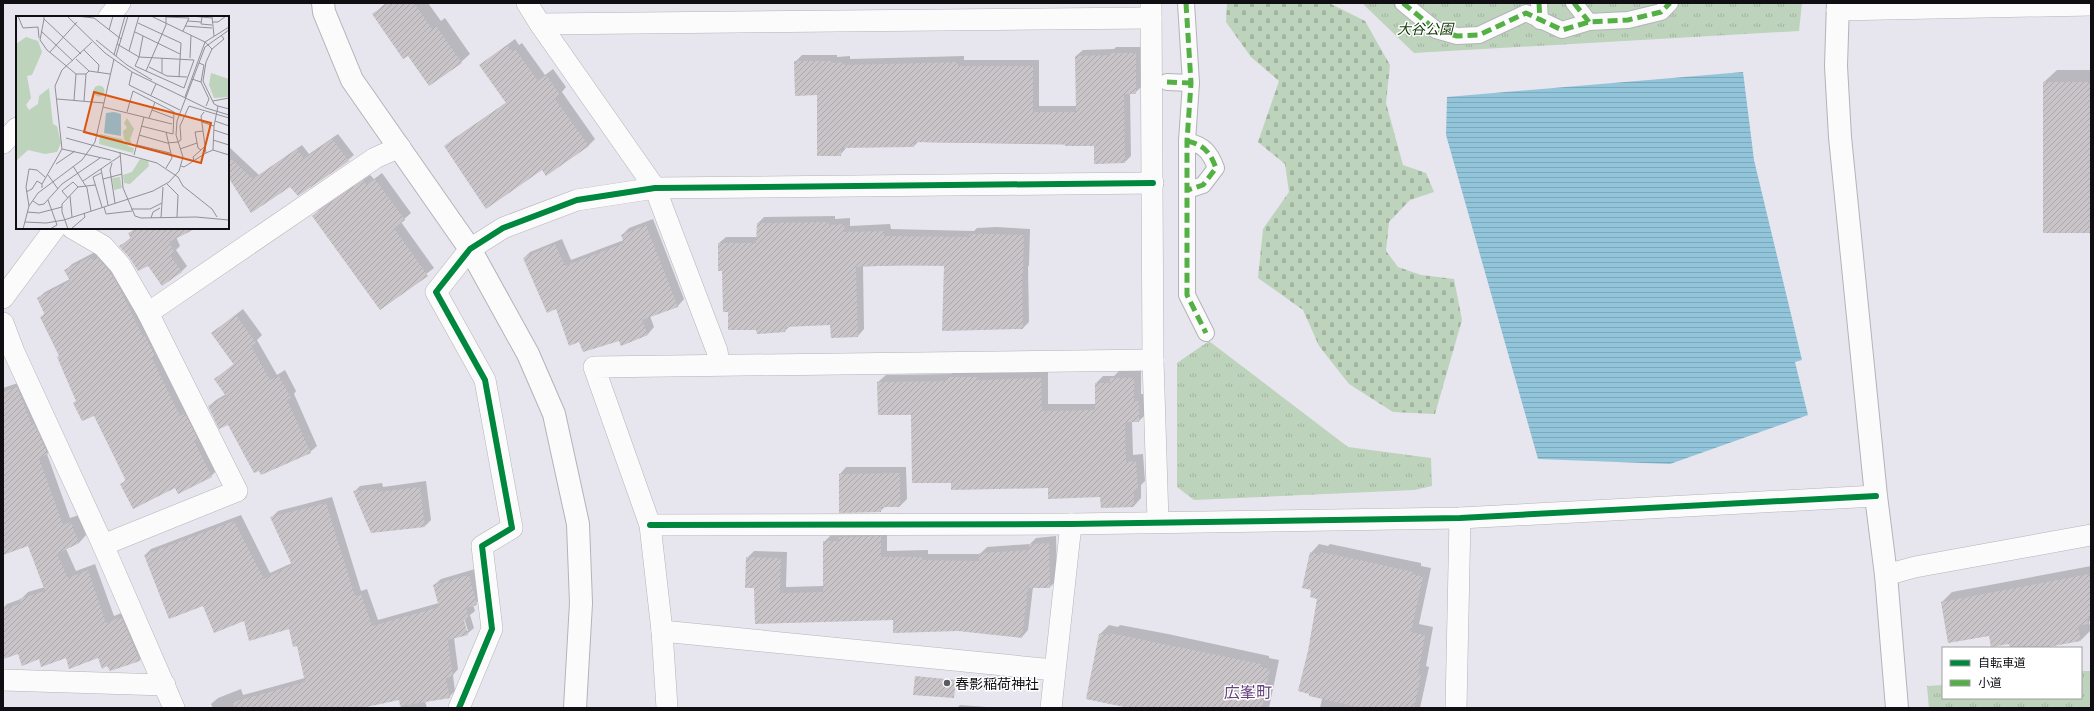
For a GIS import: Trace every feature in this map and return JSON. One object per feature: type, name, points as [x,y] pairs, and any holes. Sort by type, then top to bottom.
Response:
[{"type":"street","points":[[324,3],[324,12],[352,80],[470,249],[528,354],[554,414],[578,524],[581,603],[575,708]]},
{"type":"street","points":[[527,3],[540,24],[655,188],[717,351],[719,364]]},
{"type":"street","points":[[1186,3],[1191,83],[1187,141],[1187,296],[1206,333]]},
{"type":"street","points":[[1403,3],[1436,30],[1457,36],[1479,35],[1526,13],[1540,21],[1562,30],[1589,22],[1628,20],[1661,12],[1670,3]]},
{"type":"street","points":[[1539,3],[1540,21]]},
{"type":"street","points":[[1574,3],[1589,22]]},
{"type":"street","points":[[1897,708],[1886,575],[1876,496],[1840,137],[1836,66],[1838,7],[2091,5]]},
{"type":"street","points":[[540,24],[1151,10],[1153,360],[1158,521]]},
{"type":"street","points":[[1167,82],[1191,83]]},
{"type":"street","points":[[3,143],[16,129]]},
{"type":"street","points":[[1187,141],[1200,144],[1213,159],[1216,168],[1203,185],[1188,190]]},
{"type":"street","points":[[148,313],[375,158],[400,147]]},
{"type":"street","points":[[459,708],[492,629],[482,546],[512,528],[485,380],[436,292],[470,249],[503,228],[577,200],[655,188],[1153,183]]},
{"type":"street","points":[[3,298],[54,229]]},
{"type":"street","points":[[74,229],[103,246],[120,265],[148,313],[237,491],[103,545]]},
{"type":"street","points":[[3,323],[14,352],[103,545],[174,708]]},
{"type":"street","points":[[667,708],[662,631],[650,525],[594,367],[719,364],[1153,360]]},
{"type":"street","points":[[650,525],[1071,524],[1158,521],[1460,518],[1876,496]]},
{"type":"street","points":[[1456,708],[1460,518]]},
{"type":"street","points":[[1051,708],[1071,524]]},
{"type":"street","points":[[1886,575],[1915,567],[2091,535]]},
{"type":"street","points":[[662,631],[1054,670]]},
{"type":"street","points":[[3,680],[164,685]]},
{"type":"green space","points":[[1227,3],[1329,3],[1365,21],[1390,65],[1386,103],[1403,165],[1426,173],[1434,192],[1410,200],[1389,222],[1386,251],[1398,267],[1421,275],[1454,279],[1462,320],[1435,414],[1393,412],[1349,384],[1319,346],[1303,310],[1258,278],[1263,229],[1289,192],[1285,164],[1258,142],[1279,81],[1251,57],[1226,22]]},
{"type":"green space","name":"大谷公園","points":[[1362,3],[1802,3],[1799,31],[1414,53]]},
{"type":"green space","points":[[1209,341],[1348,447],[1431,458],[1432,486],[1414,490],[1194,500],[1177,487],[1177,363]]},
{"type":"green space","points":[[2082,671],[2091,671],[2091,708],[1929,708],[1927,686],[1942,685],[1942,699],[2082,699]]},
{"type":"water","points":[[1743,72],[1754,160],[1802,360],[1795,362],[1808,415],[1670,464],[1538,459],[1446,135],[1447,97]]},
{"type":"building","points":[[388,3],[414,3],[432,29],[436,26],[462,63],[429,86],[408,56],[403,59],[372,14]]},
{"type":"building","points":[[507,45],[512,51],[515,49],[538,81],[546,75],[560,95],[555,99],[589,146],[546,176],[542,170],[486,209],[444,146],[506,103],[479,65]]},
{"type":"building","points":[[1109,53],[1136,53],[1136,94],[1124,94],[1125,163],[1094,164],[1094,146],[1065,146],[1065,144],[914,142],[914,147],[841,148],[841,156],[817,156],[817,95],[795,96],[794,61],[831,61],[831,63],[844,62],[844,65],[958,62],[958,66],[1033,66],[1033,112],[1076,112],[1075,56],[1109,55]]},
{"type":"building","points":[[2043,82],[2091,82],[2091,233],[2043,233]]},
{"type":"building","points":[[332,139],[349,161],[298,196],[290,187],[251,213],[229,179],[229,157],[253,179],[297,149],[304,159]]},
{"type":"building","points":[[375,179],[405,220],[394,228],[428,276],[380,310],[312,216],[363,180],[367,185]]},
{"type":"building","points":[[829,222],[829,225],[844,224],[844,232],[884,231],[884,236],[969,237],[969,234],[1024,235],[1022,273],[1023,329],[942,331],[944,266],[899,265],[856,267],[858,337],[831,338],[830,325],[785,327],[785,332],[757,334],[756,330],[728,330],[728,312],[723,312],[722,271],[718,271],[718,243],[756,243],[757,223]]},
{"type":"building","points":[[646,225],[678,307],[642,320],[648,335],[621,346],[619,341],[583,352],[579,342],[569,346],[556,309],[547,313],[523,258],[555,244],[565,266],[624,243],[621,235]]},
{"type":"building","points":[[137,229],[195,229],[169,242],[175,253],[170,255],[182,272],[162,286],[148,266],[138,271],[129,257],[119,246],[131,239],[128,233]]},
{"type":"building","points":[[90,257],[92,260],[97,257],[110,272],[118,285],[143,337],[145,336],[155,356],[152,358],[180,416],[184,414],[187,417],[198,440],[194,441],[212,477],[178,494],[175,488],[133,509],[120,484],[126,481],[94,416],[82,421],[73,403],[76,401],[57,357],[59,356],[40,317],[45,315],[37,298],[70,281],[64,270]]},
{"type":"building","points":[[236,315],[256,343],[251,346],[270,380],[279,376],[291,398],[287,400],[311,453],[261,475],[259,471],[254,473],[228,425],[219,429],[208,406],[226,396],[214,379],[234,365],[211,333]]},
{"type":"building","points":[[947,377],[977,377],[977,380],[1041,378],[1042,411],[1095,410],[1095,383],[1110,383],[1110,378],[1134,378],[1134,401],[1139,401],[1139,422],[1125,422],[1126,462],[1136,461],[1138,490],[1134,490],[1134,507],[1101,508],[1100,497],[1048,499],[1048,488],[951,490],[951,483],[912,483],[911,415],[878,415],[877,382],[947,381]]},
{"type":"building","points":[[17,387],[32,425],[34,424],[48,454],[39,458],[63,525],[71,522],[79,543],[57,554],[68,578],[88,570],[106,623],[121,617],[140,661],[110,671],[107,666],[102,669],[98,658],[69,669],[66,658],[41,667],[39,659],[22,666],[18,654],[3,659],[3,610],[21,603],[19,599],[45,591],[28,546],[3,555],[3,392]]},
{"type":"building","points":[[900,473],[900,507],[881,507],[881,512],[839,513],[839,474]]},
{"type":"building","points":[[420,487],[425,527],[371,533],[353,491],[377,489],[377,492]]},
{"type":"building","points":[[326,503],[355,596],[361,594],[372,626],[439,607],[433,585],[469,575],[477,605],[466,608],[469,618],[464,620],[468,635],[448,640],[453,677],[446,678],[450,698],[400,706],[399,700],[362,708],[234,708],[233,702],[305,682],[297,646],[293,647],[289,629],[249,641],[244,621],[214,633],[203,606],[169,619],[144,555],[234,521],[264,579],[292,565],[270,517]]},
{"type":"building","points":[[881,536],[881,557],[922,557],[922,560],[979,561],[979,553],[1029,550],[1029,544],[1049,543],[1050,588],[1028,588],[1022,638],[958,631],[893,633],[893,620],[755,624],[754,588],[745,588],[746,557],[781,558],[780,593],[823,592],[823,541],[839,541],[839,537]]},
{"type":"building","points":[[1310,552],[1320,555],[1321,552],[1378,564],[1413,572],[1413,574],[1423,577],[1411,632],[1425,635],[1418,674],[1421,675],[1414,708],[1362,708],[1309,696],[1309,694],[1298,691],[1308,651],[1317,599],[1310,597],[1311,590],[1302,588]]},
{"type":"building","points":[[2089,574],[2091,585],[2091,617],[2087,618],[2088,624],[2078,626],[2081,641],[2048,647],[2010,647],[2009,644],[1991,647],[1989,636],[1948,643],[1941,602]]},
{"type":"building","points":[[1110,633],[1261,664],[1260,667],[1270,669],[1262,708],[1129,708],[1086,699],[1099,634],[1110,635]]},
{"type":"building","points":[[915,676],[956,680],[954,698],[913,695]]},
{"type":"marked path","points":[[1186,3],[1191,83],[1187,141],[1187,295],[1206,333]]},
{"type":"marked path","points":[[1403,3],[1436,30],[1457,36],[1479,35],[1526,13],[1562,30],[1589,22],[1628,20],[1661,12],[1670,3]]},
{"type":"marked path","points":[[1539,3],[1540,21]]},
{"type":"marked path","points":[[1574,3],[1589,22]]},
{"type":"marked path","points":[[1167,82],[1191,83]]},
{"type":"marked path","points":[[1187,141],[1206,150],[1216,168],[1203,185],[1188,190]]},
{"type":"cycle path","points":[[459,708],[492,629],[482,546],[512,528],[485,380],[436,292],[470,249],[503,228],[577,200],[655,188],[1153,183]]},
{"type":"cycle path","points":[[650,525],[1071,524],[1460,518],[1876,496]]},
{"type":"place","name":"春影稲荷神社","points":[[947,683]]},
{"type":"district","name":"広峯町","points":[[1248,691]]}]
